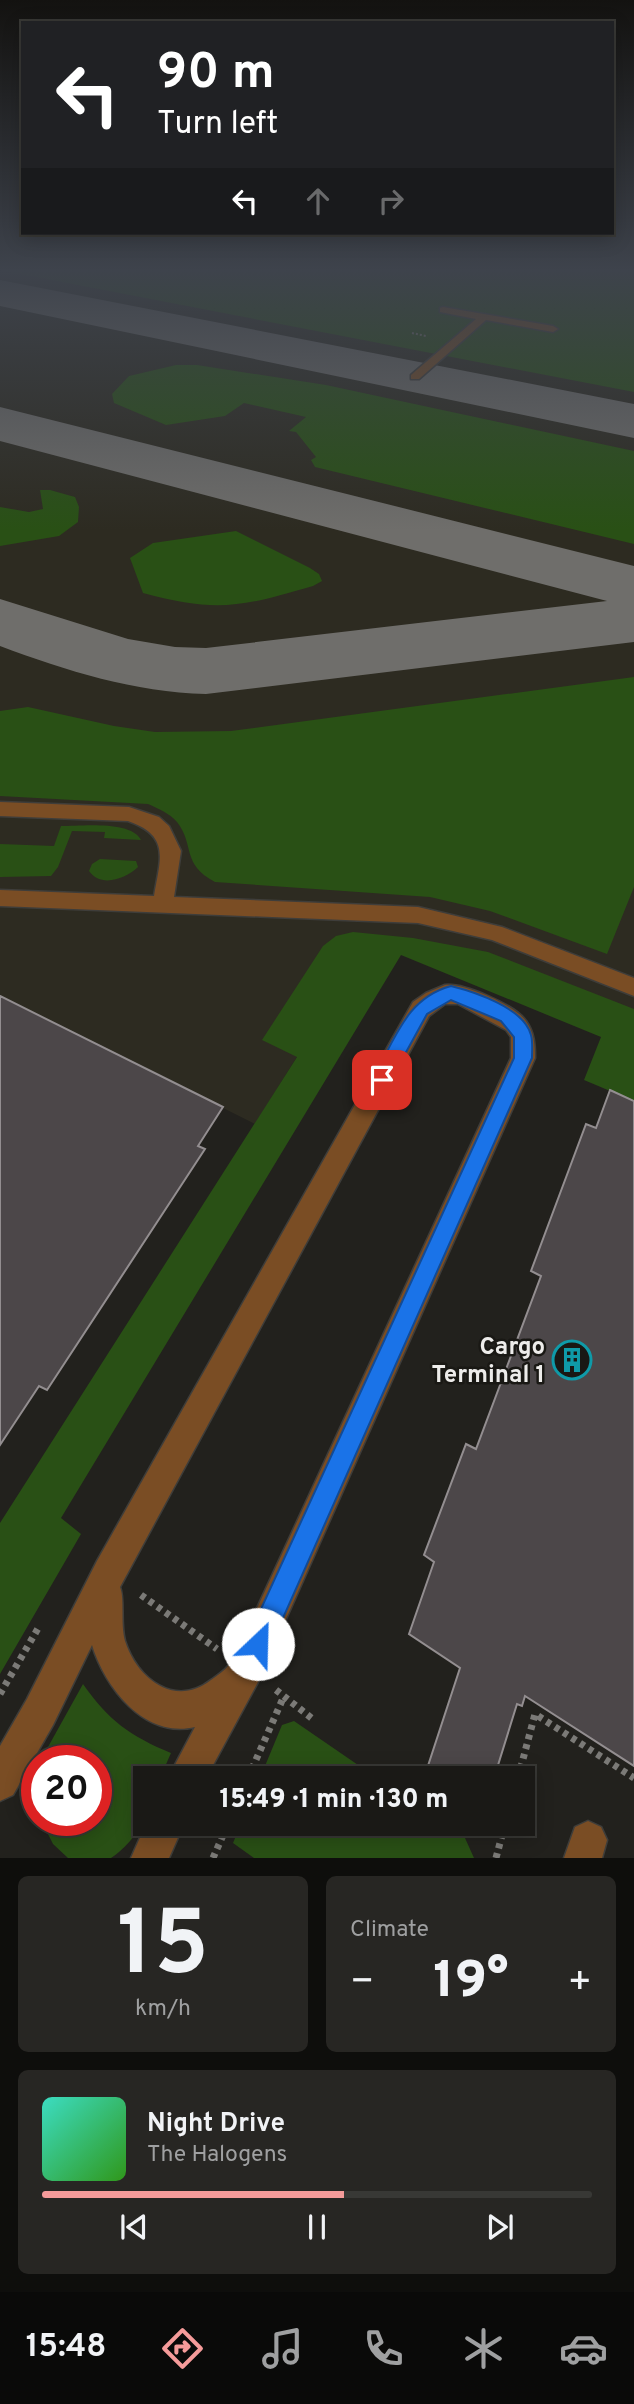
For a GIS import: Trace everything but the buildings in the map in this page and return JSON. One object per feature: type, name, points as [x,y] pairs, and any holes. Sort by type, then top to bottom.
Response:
[{"type":"lane","points":[[415,377],[439,356]]},
{"type":"lane","points":[[0,809],[129,814],[152,822],[162,831],[171,851],[163,903]]},
{"type":"lane","points":[[0,898],[376,912],[430,918],[495,933],[634,987]]},
{"type":"lane","points":[[0,1782],[120,1581],[421,1009],[438,997],[451,993],[467,997],[507,1016],[522,1035],[523,1058],[245,1669],[192,1766]]},
{"type":"lane","points":[[120,1581],[103,1599],[102,1623],[107,1647],[117,1668],[130,1685],[158,1706],[175,1711],[196,1710],[216,1701],[245,1669]]},
{"type":"lane","points":[[150,1858],[160,1836]]},
{"type":"path","points":[[120,1581],[314,1720]]},
{"type":"path","points":[[253,1766],[284,1696]]},
{"type":"path","points":[[521,1766],[535,1714],[634,1778]]},
{"type":"path","points":[[213,1858],[223,1836]]},
{"type":"path","points":[[496,1858],[502,1836]]},
{"type":"shaded area","points":[[0,356],[634,356],[634,1101],[599,1086],[620,1033],[408,946],[368,943],[255,1124],[5,999],[0,1004]]},
{"type":"green space","points":[[445,356],[634,356],[634,392]]},
{"type":"green space","points":[[176,365],[197,365],[326,385],[634,451],[634,544],[315,467],[311,460],[316,457],[296,432],[289,431],[306,417],[244,403],[225,416],[166,425],[114,403],[112,394],[129,376]]},
{"type":"green space","points":[[40,490],[75,497],[79,507],[78,522],[59,536],[0,546],[0,507],[29,512],[43,509]]},
{"type":"green space","points":[[236,531],[310,568],[319,574],[322,581],[266,599],[229,605],[191,603],[143,593],[130,558],[153,543]]},
{"type":"green space","points":[[634,677],[634,887],[607,954],[490,911],[430,897],[215,882],[197,868],[177,822],[148,804],[0,796],[0,711],[28,707],[155,732],[231,731]]},
{"type":"green space","points":[[61,826],[117,827],[127,829],[141,840],[104,838],[105,832],[72,831],[58,867],[51,876],[0,877],[0,844],[54,846]]},
{"type":"green space","points":[[100,859],[136,861],[138,867],[120,878],[100,879],[89,871],[92,864]]},
{"type":"green space","points":[[353,932],[413,938],[488,952],[634,1009],[634,1101],[584,1080],[601,1037],[401,955],[61,1518],[81,1534],[0,1674],[0,1523],[297,1057],[262,1040],[323,946],[336,936]]},
{"type":"green space","points":[[83,1684],[121,1726],[171,1753],[165,1766],[133,1766],[134,1836],[111,1858],[68,1858],[53,1844],[49,1836],[112,1836],[112,1745],[49,1745]]},
{"type":"green space","points":[[294,1721],[360,1766],[265,1766],[282,1725]]},
{"type":"green space","points":[[236,1836],[462,1836],[474,1858],[254,1858],[233,1843]]},
{"type":"taxiway","points":[[311,356],[634,421]]},
{"type":"taxiway","points":[[0,424],[634,587]]},
{"type":"taxiway","points":[[0,621],[117,660],[175,670],[206,671],[634,620]]},
{"type":"place","name":"Cargo Terminal 1","points":[[572,1360]]},
{"type":"route","points":[[258,1644],[523,1058],[522,1035],[517,1025],[507,1016],[467,997],[451,993],[438,997],[421,1009],[382,1080]]}]
